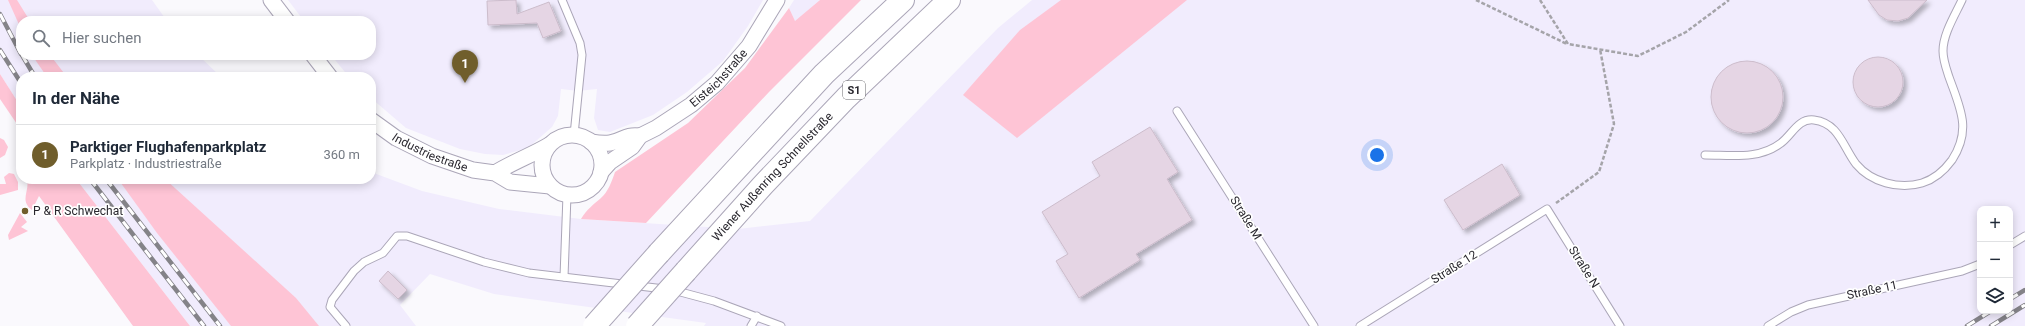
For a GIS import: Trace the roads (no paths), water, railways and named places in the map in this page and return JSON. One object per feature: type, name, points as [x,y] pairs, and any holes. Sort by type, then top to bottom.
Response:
[{"type":"highway","name":"S1","points":[[594,326],[728,177],[824,74],[903,0]]},
{"type":"highway","name":"Wiener Außenring Schnellstraße","points":[[637,326],[763,185],[846,98],[949,0]]},
{"type":"street","points":[[270,0],[283,16]]},
{"type":"street","name":"Eisteichstraße","points":[[601,172],[610,162],[632,147],[640,136],[656,128],[691,105],[717,82],[750,46],[777,0]]},
{"type":"street","points":[[317,60],[326,72]]},
{"type":"street","name":"Industriestraße","points":[[376,124],[396,138],[432,156],[474,170],[495,173],[510,182],[550,186]]},
{"type":"street","points":[[495,173],[508,165],[528,157],[550,144],[566,136],[574,135],[591,142],[600,156],[601,172],[599,179],[589,190],[575,196],[558,192],[550,186],[542,169],[542,160],[550,144]]},
{"type":"street","name":"Eisteichstraße","points":[[591,142],[602,144],[611,143],[629,135],[640,136]]},
{"type":"lane","points":[[562,0],[580,43],[582,55],[574,135]]},
{"type":"lane","points":[[1705,155],[1747,156],[1762,154],[1781,143],[1804,121],[1814,120],[1825,123],[1837,132],[1856,163],[1869,176],[1898,186],[1919,184],[1930,181],[1946,168],[1956,153],[1964,130],[1963,116],[1943,59],[1943,49],[1962,0]]},
{"type":"lane","name":"Straße M","points":[[1177,111],[1314,326]]},
{"type":"lane","points":[[564,277],[567,195]]},
{"type":"lane","name":"Straße 12","points":[[1360,326],[1547,209]]},
{"type":"lane","name":"Straße N","points":[[1547,209],[1620,326]]},
{"type":"lane","points":[[346,326],[330,307],[332,300],[354,271],[364,262],[383,253],[397,236],[407,236],[484,262],[529,273],[673,290],[714,301],[757,316],[780,326]]},
{"type":"lane","points":[[2013,243],[2025,236]]},
{"type":"lane","name":"Straße 11","points":[[1768,326],[1791,312],[1808,305],[1962,271],[1977,265]]},
{"type":"lane","points":[[751,326],[757,316]]},
{"type":"railway","points":[[0,14],[16,44]]},
{"type":"railway","points":[[0,50],[16,75]]},
{"type":"railway","points":[[25,60],[32,72]]},
{"type":"railway","points":[[94,184],[204,326]]},
{"type":"railway","points":[[110,184],[220,326]]},
{"type":"railway","points":[[2013,297],[2025,290]]},
{"type":"railway","points":[[1991,326],[2025,305]]},
{"type":"railway","points":[[1967,326],[1986,314]]},
{"type":"place","name":"Parktiger Flughafenparkplatz","points":[[465,83]]},
{"type":"place","name":"P & R Schwechat","points":[[25,211]]}]
